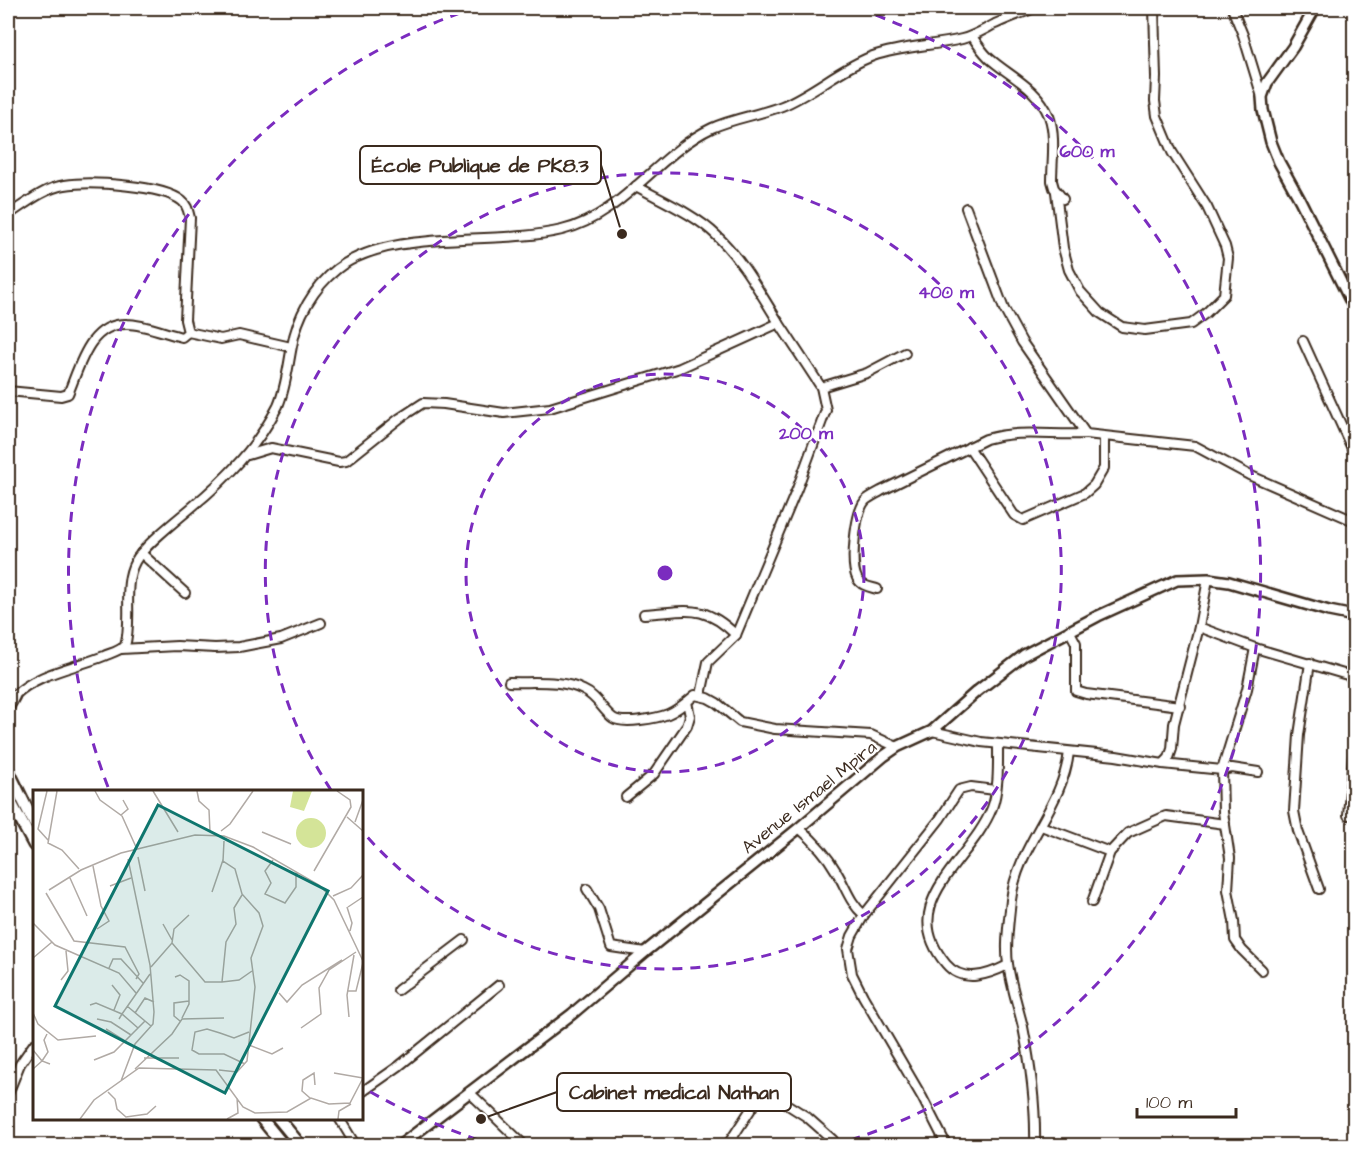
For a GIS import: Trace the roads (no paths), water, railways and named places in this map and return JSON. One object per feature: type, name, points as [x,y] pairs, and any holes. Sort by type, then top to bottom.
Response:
[{"type":"highway","points":[[8,707],[11,698]]},
{"type":"highway","points":[[8,770],[33,821]]},
{"type":"highway","points":[[8,797],[33,843]]},
{"type":"highway","points":[[262,1120],[284,1146]]},
{"type":"highway","points":[[279,1120],[301,1146]]},
{"type":"main road","points":[[1315,8],[1293,47],[1267,83],[1262,97],[1274,152],[1354,308]]},
{"type":"main road","name":"Avenue Ismael Mpira","points":[[399,1146],[572,1014],[884,756],[897,747],[932,731],[1006,668],[1024,655],[1069,630],[1177,580],[1208,579],[1354,616]]},
{"type":"street","points":[[121,649],[125,646],[128,633],[131,572],[135,562],[141,553],[248,455],[279,404],[299,319],[319,288],[339,267],[362,255],[382,249],[442,240],[529,236],[566,229],[603,212],[699,135],[732,120],[781,106],[859,62],[896,50],[972,36],[1011,16],[1035,8]]},
{"type":"street","points":[[972,36],[989,58],[1027,87],[1044,106],[1049,117],[1053,181],[1064,248],[1069,270],[1080,291],[1100,313],[1122,327],[1145,330],[1191,324],[1224,295],[1228,258],[1207,207],[1172,152],[1157,116],[1154,8]]},
{"type":"street","points":[[1232,8],[1244,35],[1262,97]]},
{"type":"street","points":[[8,215],[50,189],[65,185],[125,185],[181,200],[187,207],[190,218],[185,320],[188,332]]},
{"type":"street","points":[[636,186],[703,224],[716,235],[757,288],[821,387],[826,410],[736,635],[708,662],[701,695]]},
{"type":"street","points":[[1056,192],[1063,200]]},
{"type":"street","points":[[966,208],[1004,309],[1022,342],[1086,434]]},
{"type":"street","points":[[1345,290],[1354,296]]},
{"type":"street","points":[[248,455],[271,448],[339,462],[345,461],[423,403],[504,413],[550,408],[680,368],[779,323]]},
{"type":"street","points":[[8,391],[61,396],[68,394],[86,351],[97,334],[108,327],[127,324],[182,337],[188,332]]},
{"type":"street","points":[[188,332],[221,339],[239,335],[291,347]]},
{"type":"street","points":[[1303,341],[1354,453]]},
{"type":"street","points":[[821,387],[867,373],[905,353]]},
{"type":"street","points":[[877,589],[858,581],[853,568],[858,519],[865,501],[986,439],[1012,433],[1086,434],[1104,438],[1183,443],[1195,446],[1249,475],[1354,521]]},
{"type":"street","points":[[969,447],[1014,514],[1023,520],[1085,493],[1094,486],[1104,468],[1104,438]]},
{"type":"street","points":[[141,553],[185,592]]},
{"type":"street","points":[[1163,764],[1169,758],[1172,749],[1174,724],[1199,627],[1208,579]]},
{"type":"street","points":[[644,614],[701,612],[713,615],[736,635]]},
{"type":"street","points":[[11,698],[33,682],[121,649],[239,646],[281,639],[321,623]]},
{"type":"street","points":[[1199,627],[1255,648],[1354,677]]},
{"type":"street","points":[[1069,630],[1076,643],[1076,691],[1180,706]]},
{"type":"street","points":[[1255,648],[1247,688],[1222,770],[1225,824],[1230,858],[1228,890],[1235,940],[1262,970]]},
{"type":"street","points":[[1310,663],[1299,735],[1294,811],[1298,831],[1320,889]]},
{"type":"street","points":[[509,682],[553,684],[581,689],[599,701],[616,720],[624,721],[668,714],[695,695],[701,695],[717,703],[740,722],[775,729],[871,735],[897,747]]},
{"type":"street","points":[[626,797],[654,774],[687,726],[690,716],[687,702]]},
{"type":"street","points":[[932,731],[998,744],[1116,756],[1163,764],[1222,770],[1232,768],[1258,772]]},
{"type":"street","points":[[1348,815],[1354,743]]},
{"type":"street","points":[[998,744],[998,766],[992,806],[967,850],[932,897],[929,924],[930,937],[935,950],[951,970],[963,976],[976,976],[993,973],[1008,965]]},
{"type":"street","points":[[1035,1146],[1035,1098],[1023,1029],[1008,965],[1007,950],[1014,880],[1023,856],[1041,826],[1066,771],[1070,752]]},
{"type":"street","points":[[947,1146],[852,974],[848,949],[852,936],[864,915],[934,826],[959,790],[971,787],[995,790]]},
{"type":"street","points":[[1092,903],[1110,852],[1128,833],[1166,816],[1225,824]]},
{"type":"street","points":[[1041,826],[1110,852]]},
{"type":"street","points":[[799,828],[828,859],[838,874],[846,894],[864,915]]},
{"type":"street","points":[[587,889],[599,909],[611,947],[645,952]]},
{"type":"street","points":[[398,990],[464,940]]},
{"type":"street","points":[[363,1091],[399,1066],[499,985]]},
{"type":"street","points":[[8,1094],[20,1064],[33,1045]]},
{"type":"street","points":[[469,1092],[525,1146]]},
{"type":"street","points":[[727,1146],[760,1095],[769,1093],[807,1118],[833,1140]]},
{"type":"street","points":[[340,1120],[356,1146]]},
{"type":"place","name":"École Publique de PK8.3","points":[[622,234]]},
{"type":"place","name":"Cabinet medical Nathan","points":[[481,1119]]}]
